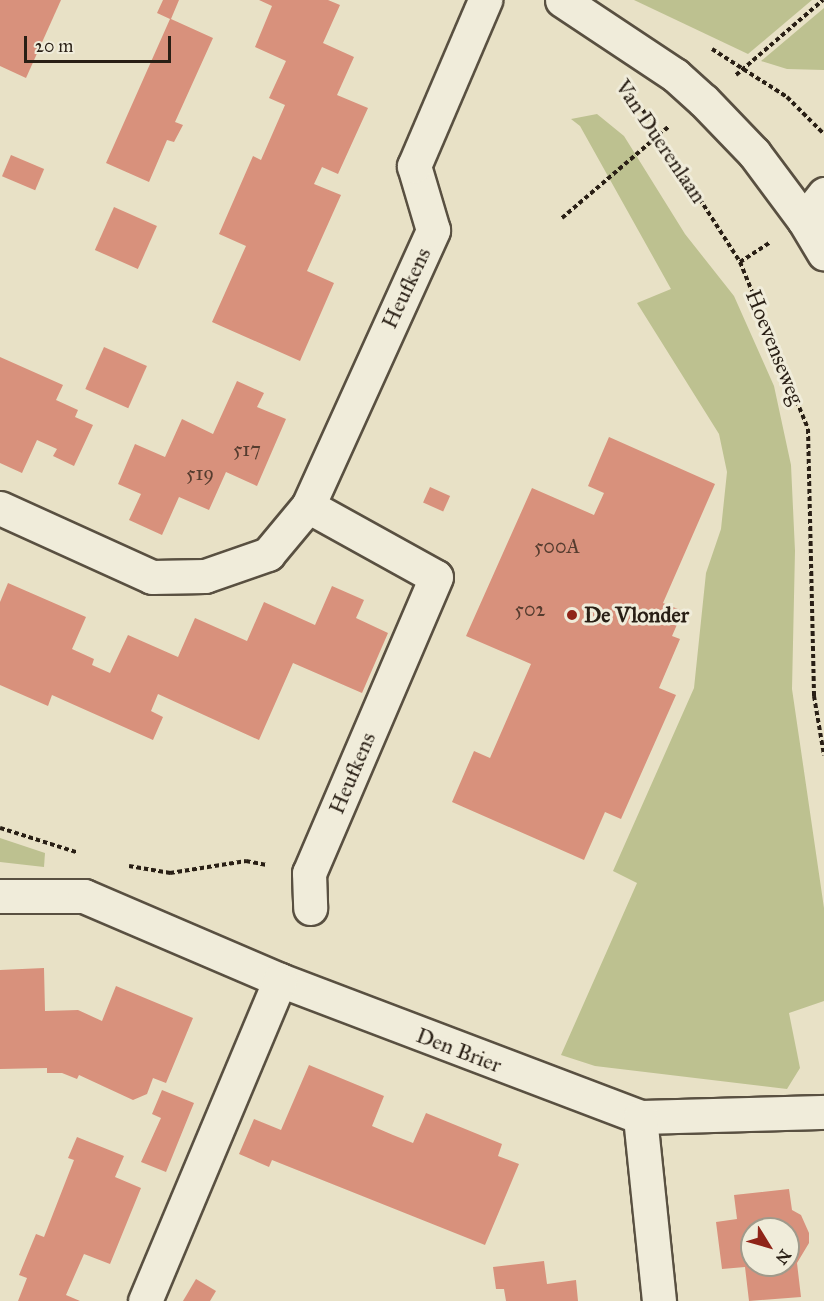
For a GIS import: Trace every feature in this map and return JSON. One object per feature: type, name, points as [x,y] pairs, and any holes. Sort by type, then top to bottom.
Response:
[{"type":"street","name":"Heufkens","points":[[0,508],[152,577],[205,576],[268,554],[308,506],[433,230],[414,166],[485,0]]},
{"type":"street","name":"Van Duerenlaan","points":[[562,0],[675,75],[703,100],[754,153],[804,220]]},
{"type":"street","points":[[824,194],[804,220],[824,253]]},
{"type":"street","name":"Heufkens","points":[[308,506],[436,577],[309,873],[310,908]]},
{"type":"street","name":"Den Brier","points":[[0,896],[84,896],[280,980],[640,1117],[824,1112]]},
{"type":"street","points":[[145,1301],[280,980]]},
{"type":"street","points":[[640,1117],[659,1301]]},
{"type":"path","name":"Van Duerenlaan","points":[[633,97],[661,134],[740,262]]},
{"type":"path","name":"Hoevenseweg","points":[[740,262],[808,429],[814,696],[824,755]]},
{"type":"path","points":[[0,828],[84,854]]},
{"type":"path","points":[[126,866],[170,873],[246,861],[309,873]]},
{"type":"green space","points":[[634,0],[812,0],[748,54]]},
{"type":"green space","points":[[824,8],[824,70],[787,69],[761,61]]},
{"type":"green space","points":[[597,114],[624,136],[685,234],[734,296],[774,386],[791,465],[795,551],[792,689],[824,908],[824,1001],[789,1013],[800,1068],[787,1089],[595,1066],[561,1055],[637,883],[613,871],[694,688],[706,573],[721,529],[727,472],[719,434],[637,303],[671,289],[580,126],[571,119]]},
{"type":"green space","points":[[0,838],[45,853],[44,867],[0,862]]},
{"type":"building","points":[[0,0],[61,0],[26,78],[0,66]]},
{"type":"building","points":[[163,0],[179,0],[171,19],[213,38],[175,122],[183,125],[174,142],[167,140],[149,182],[106,163],[170,19],[157,13]]},
{"type":"building","points":[[259,0],[328,0],[340,5],[323,43],[354,57],[337,95],[368,108],[338,174],[322,167],[314,184],[341,195],[307,271],[334,283],[300,361],[212,322],[246,246],[219,234],[253,156],[261,160],[285,105],[269,98],[286,61],[255,47],[272,6]]},
{"type":"building","points":[[11,155],[44,169],[35,190],[2,176]]},
{"type":"building","points":[[114,207],[157,226],[138,269],[95,250]]},
{"type":"building","points":[[104,347],[147,366],[128,408],[85,389]]},
{"type":"building","points":[[0,357],[63,385],[56,400],[78,410],[75,417],[93,425],[74,466],[53,456],[57,449],[37,440],[22,473],[0,463]]},
{"type":"building","points":[[237,381],[264,393],[257,407],[286,419],[257,486],[226,472],[209,510],[179,497],[162,535],[129,520],[141,494],[118,484],[135,444],[165,457],[182,419],[213,434]]},
{"type":"building","points":[[609,437],[715,484],[663,603],[683,611],[672,636],[680,639],[659,688],[676,695],[621,819],[605,812],[584,860],[452,802],[474,751],[490,758],[531,664],[466,636],[532,488],[594,515],[604,493],[588,486]]},
{"type":"building","points":[[430,487],[450,496],[443,511],[423,503]]},
{"type":"building","points":[[8,583],[86,617],[72,649],[94,659],[92,665],[110,673],[128,635],[178,657],[195,618],[247,641],[264,602],[315,625],[332,586],[364,600],[356,618],[388,633],[362,693],[293,663],[259,740],[158,694],[151,711],[163,717],[153,740],[52,695],[48,706],[0,685],[0,602]]},
{"type":"building","points":[[44,968],[45,1011],[78,1010],[102,1021],[116,986],[193,1018],[166,1083],[153,1078],[147,1094],[133,1100],[79,1075],[77,1079],[62,1073],[47,1073],[47,1068],[0,1069],[0,970]]},
{"type":"building","points":[[309,1065],[384,1096],[372,1126],[393,1135],[413,1143],[426,1113],[502,1144],[498,1156],[519,1164],[485,1245],[272,1160],[269,1167],[239,1154],[254,1119],[281,1130]]},
{"type":"building","points":[[162,1090],[194,1103],[166,1172],[141,1162],[161,1118],[152,1114]]},
{"type":"building","points":[[77,1137],[124,1156],[115,1177],[141,1188],[110,1264],[84,1254],[66,1295],[80,1301],[18,1301],[27,1278],[19,1275],[36,1234],[44,1237],[74,1160],[68,1158]]},
{"type":"building","points":[[789,1189],[792,1210],[801,1215],[809,1233],[809,1243],[800,1258],[800,1217],[740,1217],[740,1267],[722,1269],[716,1222],[737,1219],[734,1195]]},
{"type":"building","points":[[544,1261],[547,1284],[576,1280],[578,1301],[506,1301],[504,1289],[496,1289],[493,1267]]},
{"type":"building","points":[[746,1277],[799,1277],[801,1297],[749,1301]]},
{"type":"building","points":[[196,1279],[216,1291],[210,1301],[183,1301]]},
{"type":"place","name":"De Vlonder","points":[[572,615]]}]
